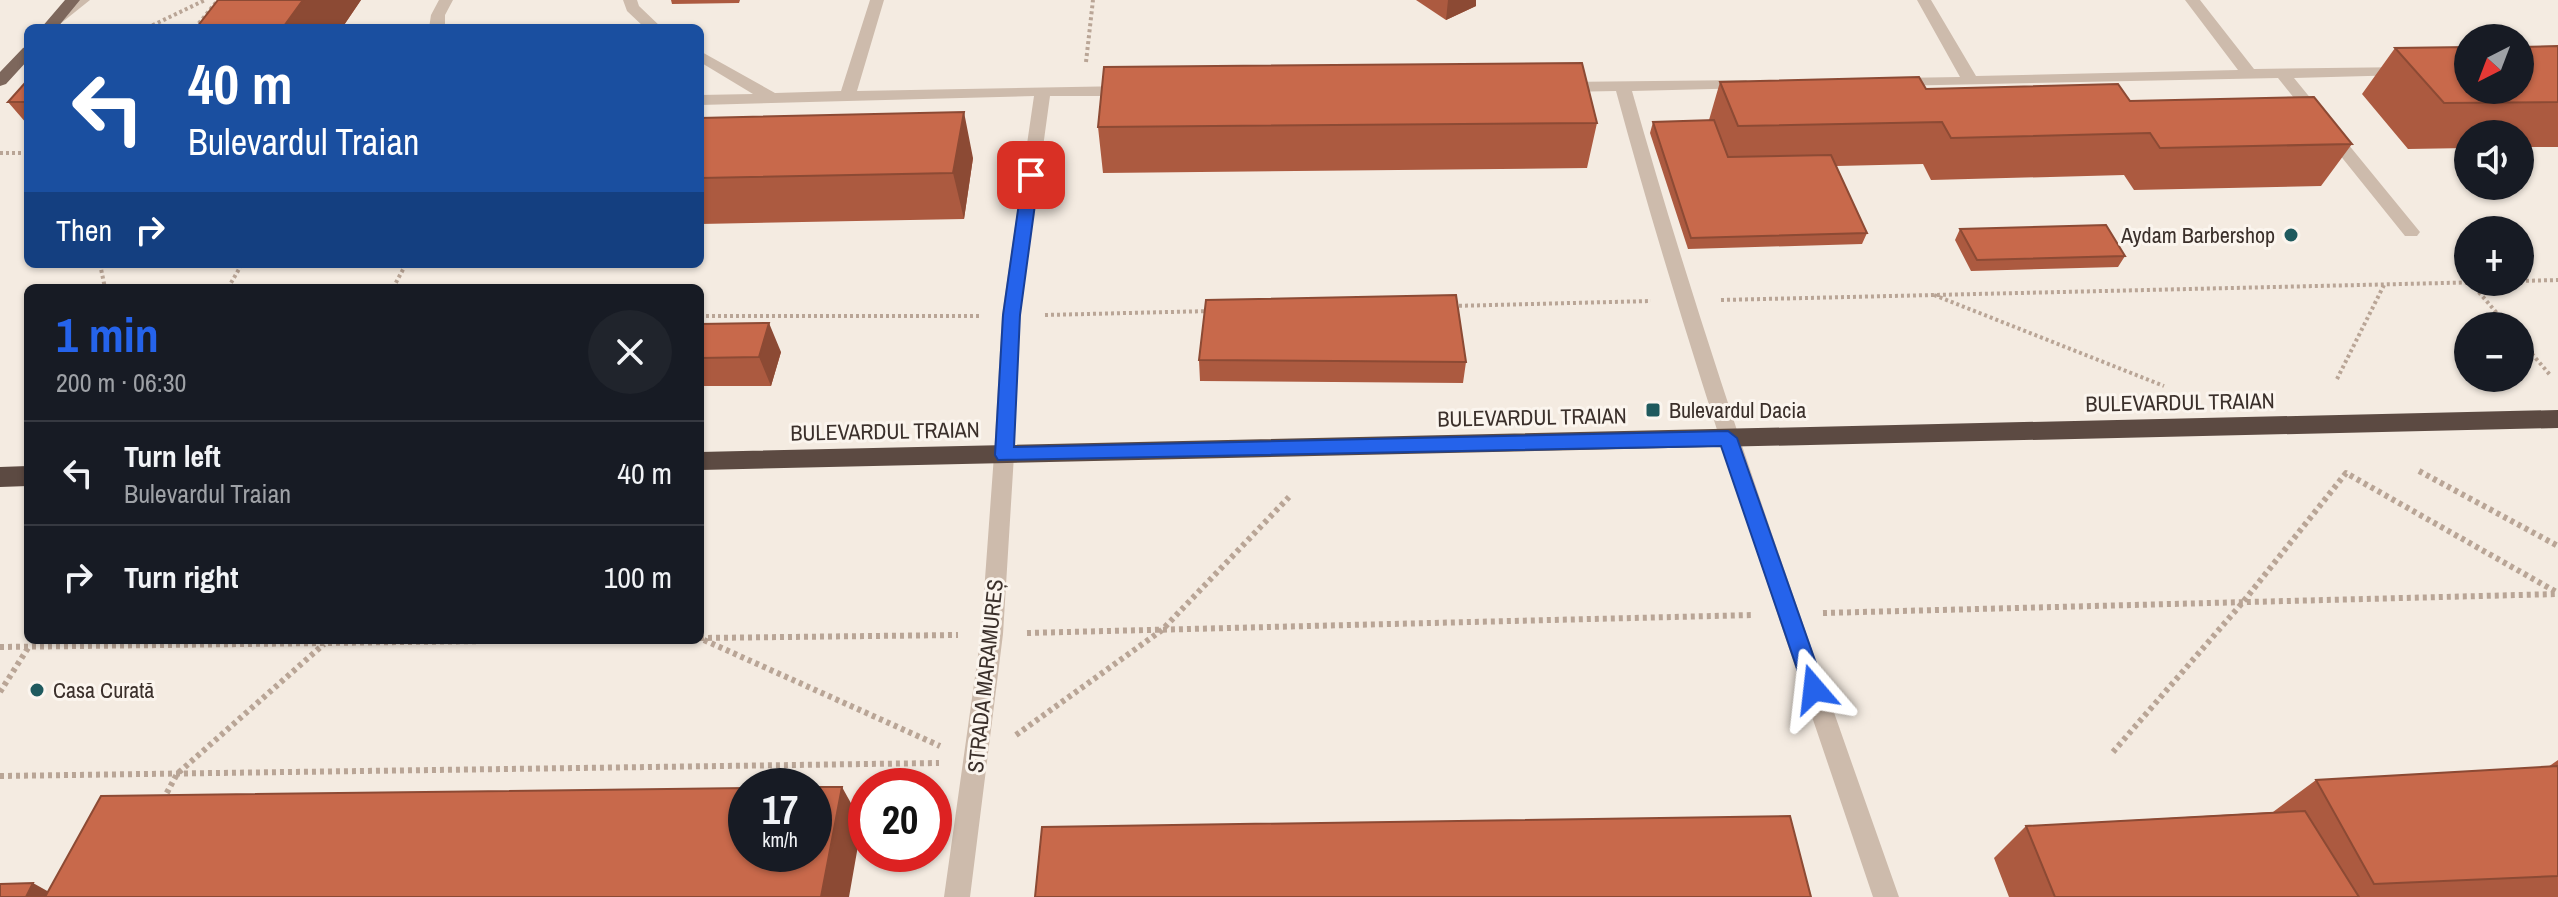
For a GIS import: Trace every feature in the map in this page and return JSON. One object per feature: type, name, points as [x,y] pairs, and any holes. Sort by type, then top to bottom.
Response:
[{"type":"highway","name":"BULEVARDUL TRAIAN","points":[[704,461],[2558,419]]},
{"type":"highway","points":[[0,477],[24,476]]},
{"type":"main road","points":[[53,24],[73,0]]},
{"type":"main road","points":[[0,81],[24,55]]},
{"type":"street","points":[[53,24],[83,0]]},
{"type":"street","points":[[437,24],[438,15],[446,0]]},
{"type":"street","points":[[630,0],[632,8],[650,24]]},
{"type":"street","points":[[847,96],[877,0]]},
{"type":"street","points":[[1924,0],[1971,82]]},
{"type":"street","points":[[2192,0],[2250,74]]},
{"type":"street","points":[[704,58],[774,99]]},
{"type":"street","points":[[1876,83],[2420,70]]},
{"type":"street","points":[[2282,73],[2411,232]]},
{"type":"street","points":[[1543,87],[1765,84]]},
{"type":"street","points":[[1623,86],[1684,300],[1728,438],[1886,897]]},
{"type":"street","points":[[704,100],[1146,90]]},
{"type":"street","name":"STRADA MARAMUREȘ","points":[[957,897],[992,634],[1011,315],[1043,91]]},
{"type":"path","points":[[155,24],[205,0]]},
{"type":"path","points":[[198,24],[218,0]]},
{"type":"path","points":[[1082,91],[1093,0]]},
{"type":"path","points":[[0,153],[24,153]]},
{"type":"path","points":[[2534,281],[2558,280]]},
{"type":"path","points":[[1449,306],[2454,283]]},
{"type":"path","points":[[2337,379],[2384,285]]},
{"type":"path","points":[[1929,294],[2164,386]]},
{"type":"path","points":[[2482,296],[2496,312]]},
{"type":"path","points":[[704,316],[1215,311]]},
{"type":"path","points":[[2534,356],[2551,376]]},
{"type":"path","points":[[2419,471],[2558,546]]},
{"type":"path","points":[[2113,752],[2243,602],[2346,473],[2558,594]]},
{"type":"path","points":[[0,776],[977,762],[1162,630],[1289,497]]},
{"type":"path","points":[[704,638],[1162,630],[2558,594]]},
{"type":"path","points":[[704,640],[977,762]]},
{"type":"path","points":[[0,647],[251,644]]},
{"type":"path","points":[[155,815],[177,774],[324,644]]},
{"type":"path","points":[[0,692],[29,647]]},
{"type":"building","points":[[218,0],[303,0],[285,24],[199,24]]},
{"type":"building","points":[[2558,46],[2558,102],[2534,102],[2534,47]]},
{"type":"building","points":[[2454,47],[2454,103],[2444,103],[2395,48]]},
{"type":"building","points":[[1582,63],[1597,123],[1098,127],[1104,67]]},
{"type":"building","points":[[1919,77],[1926,89],[2118,84],[2130,101],[2314,97],[2352,144],[2160,148],[2150,133],[1951,138],[1942,122],[1738,126],[1720,82]]},
{"type":"building","points":[[24,84],[24,102],[8,102]]},
{"type":"building","points":[[964,112],[953,173],[704,178],[704,118]]},
{"type":"building","points":[[1714,120],[1728,157],[1831,155],[1867,233],[1691,238],[1653,122]]},
{"type":"building","points":[[2106,225],[2125,256],[1977,260],[1960,229]]},
{"type":"building","points":[[1456,295],[1466,362],[1199,360],[1206,300]]},
{"type":"building","points":[[769,323],[759,357],[704,358],[704,324]]},
{"type":"building","points":[[2558,766],[2558,876],[2374,884],[2316,780]]},
{"type":"building","points":[[832,787],[842,787],[832,839]]},
{"type":"building","points":[[728,788],[728,872],[826,872],[821,897],[45,897],[101,796]]},
{"type":"building","points":[[2305,811],[2359,897],[2055,897],[2026,826]]},
{"type":"building","points":[[1790,816],[1811,897],[1035,897],[1042,827]]},
{"type":"building","points":[[33,883],[26,897],[0,897],[0,884]]},
{"type":"place","name":"Aydam Barbershop","points":[[2291,235]]},
{"type":"place","name":"Bulevardul Dacia","points":[[1653,410]]},
{"type":"place","name":"Casa Curată","points":[[37,690]]},
{"type":"route","points":[[1031,175],[1011,315],[1004,455],[1728,438],[1791,614],[1814,689]]}]
